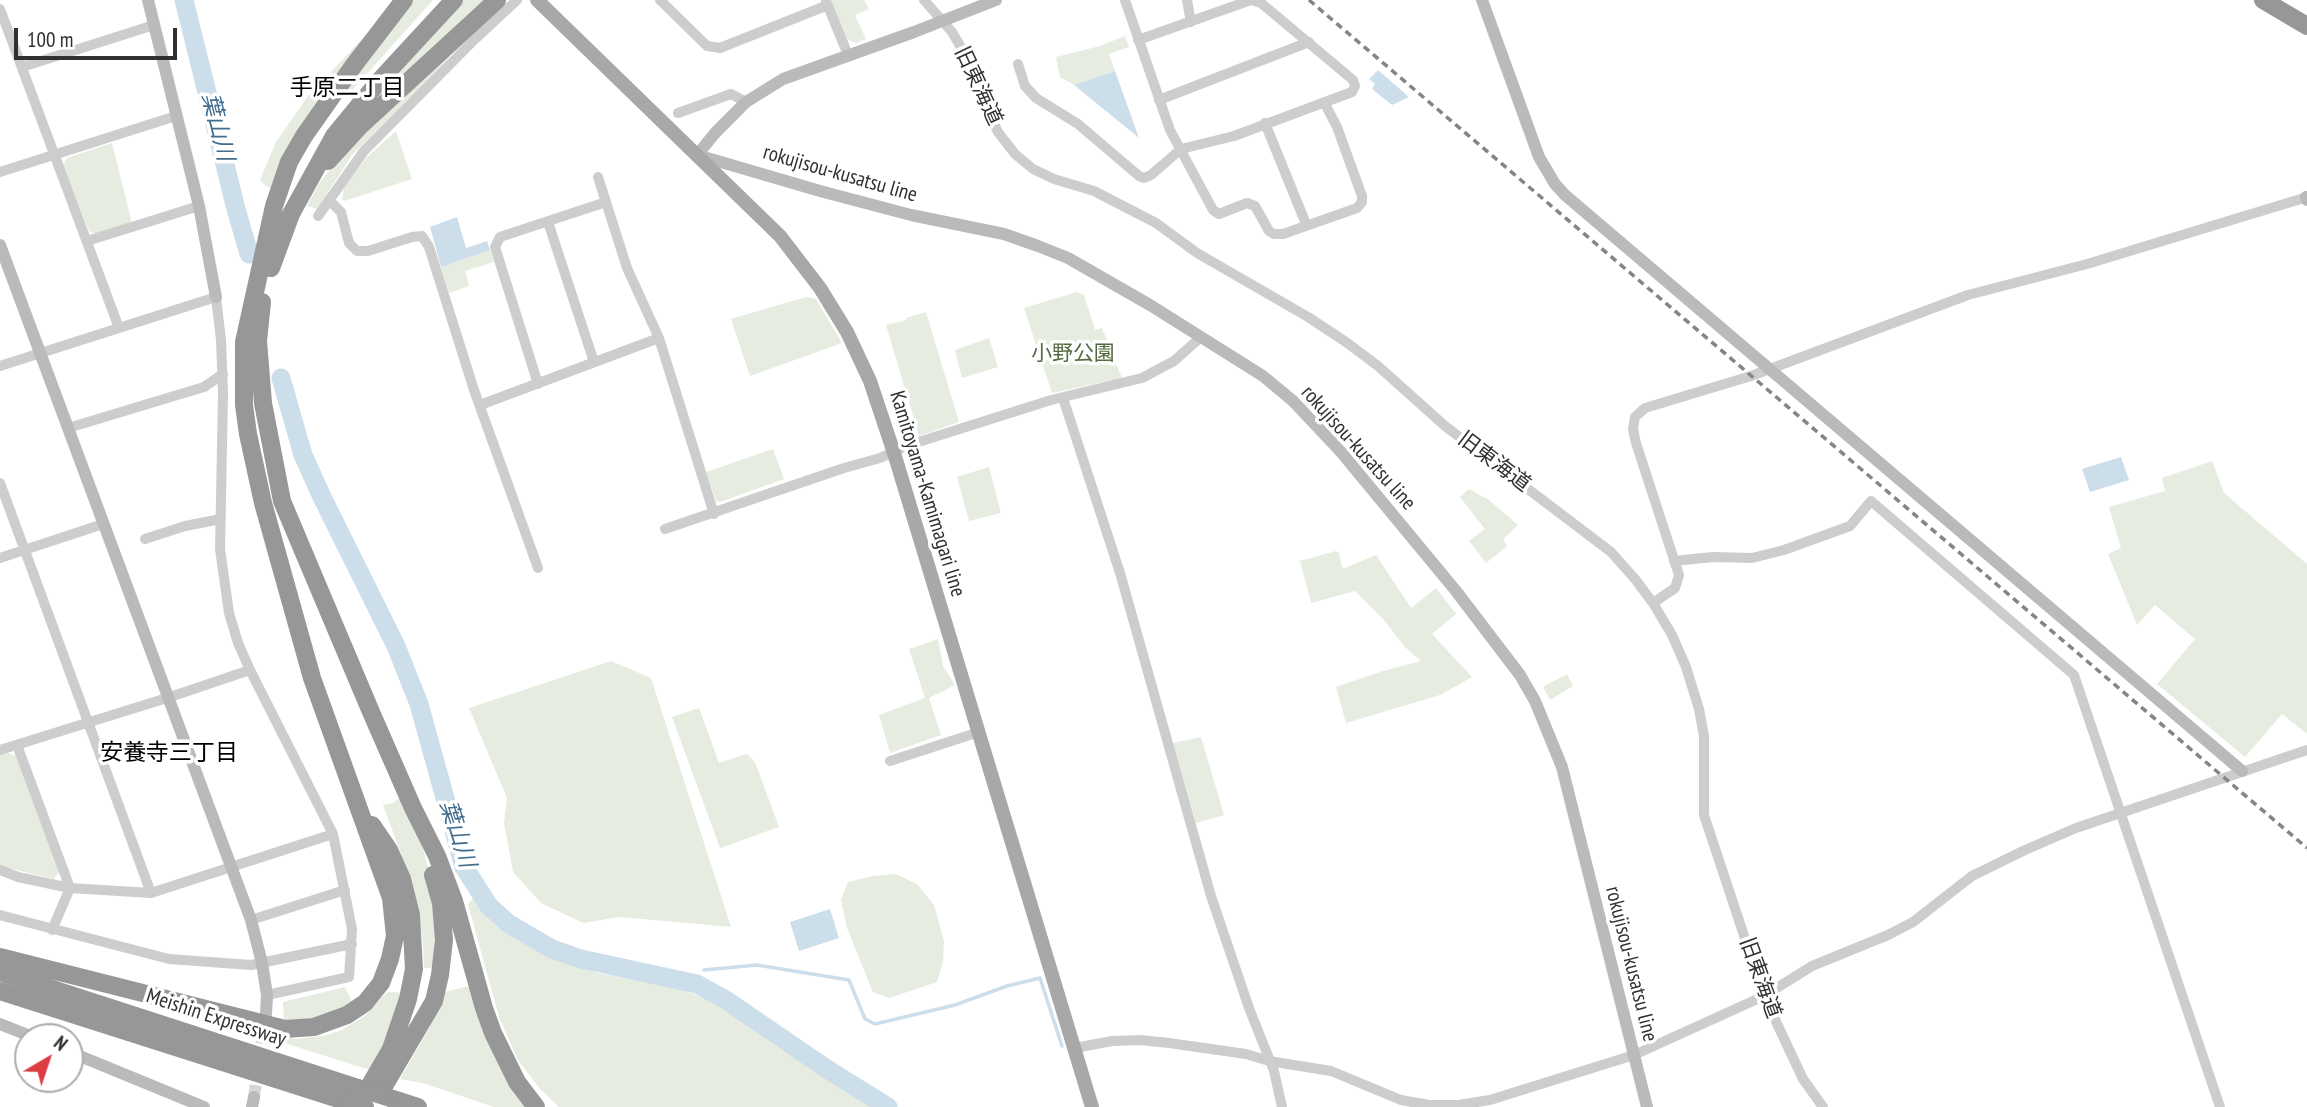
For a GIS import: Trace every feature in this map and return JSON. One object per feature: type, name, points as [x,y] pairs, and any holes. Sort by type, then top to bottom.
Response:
[{"type":"highway","points":[[0,957],[285,1029],[314,1027],[347,1015],[365,1003],[381,983],[395,936],[391,898],[333,740],[293,617],[248,434],[244,404],[244,342],[274,206],[289,162],[354,65],[404,0]]},
{"type":"highway","points":[[268,235],[300,171],[329,128],[371,74],[440,0]]},
{"type":"highway","points":[[454,0],[380,80],[334,136],[307,184],[275,255],[262,302],[258,341],[263,403],[282,501],[413,808],[437,856],[454,901],[493,1033],[517,1082],[537,1107]]},
{"type":"highway","points":[[307,184],[361,125],[498,0]]},
{"type":"highway","points":[[2263,0],[2307,26]]},
{"type":"highway","points":[[357,802],[389,850],[402,879],[411,915],[414,969],[408,999],[391,1049],[357,1102]]},
{"type":"highway","points":[[378,1102],[434,1001],[440,975],[444,940],[441,903],[413,808]]},
{"type":"highway","name":"Meishin Expressway","points":[[0,972],[357,1102]]},
{"type":"highway","name":"Meishin Expressway","points":[[0,991],[357,1102],[418,1107]]},
{"type":"main road","name":"Kamitoyama-Kamimagari line","points":[[537,0],[780,236],[820,288],[847,332],[870,381],[894,453],[1092,1107]]},
{"type":"street","points":[[148,0],[199,206],[216,297],[223,374],[220,549],[229,613],[250,670],[333,834],[352,929],[349,977],[267,995]]},
{"type":"street","points":[[318,216],[365,151],[517,0]]},
{"type":"street","points":[[660,0],[707,46],[720,48],[827,2],[848,55]]},
{"type":"street","name":"旧東海道","points":[[924,0],[962,49],[998,132],[1015,154],[1033,169],[1094,191],[1156,223],[1197,253],[1346,342],[1378,366],[1445,426],[1611,552],[1653,603],[1672,635],[1686,667],[1699,709],[1705,744],[1704,815],[1764,996],[1803,1079],[1823,1107]]},
{"type":"street","points":[[697,155],[746,102],[783,79],[943,22],[996,0]]},
{"type":"street","points":[[1125,0],[1159,100],[1213,210],[1219,214],[1247,204],[1255,206],[1269,231],[1283,234],[1357,208],[1363,196],[1337,127],[1324,102]]},
{"type":"street","points":[[1187,0],[1191,22]]},
{"type":"street","points":[[1018,64],[1025,86],[1036,98],[1078,124],[1144,178],[1181,149],[1234,136],[1352,92],[1355,86],[1353,80],[1261,3],[1251,0],[1138,40]]},
{"type":"street","points":[[1482,0],[1539,157],[1564,195],[2242,771]]},
{"type":"street","points":[[0,9],[119,328]]},
{"type":"street","points":[[22,67],[154,25]]},
{"type":"street","points":[[1159,100],[1308,42]]},
{"type":"street","points":[[678,113],[731,94],[746,102]]},
{"type":"street","points":[[0,172],[176,116]]},
{"type":"street","points":[[1265,123],[1306,224]]},
{"type":"street","name":"rokujisou-kusatsu line","points":[[697,155],[911,215],[1004,234],[1068,258],[1201,337],[1262,376],[1293,401],[1319,428],[1456,591],[1520,675],[1535,701],[1562,767],[1647,1107]]},
{"type":"street","points":[[598,177],[627,268],[659,338],[714,514]]},
{"type":"street","points":[[1653,603],[1675,589],[1679,575],[1633,429],[1635,417],[1645,408],[1751,376],[1968,295],[2087,264],[2307,198]]},
{"type":"street","points":[[329,200],[341,212],[349,243],[357,251],[368,251],[422,236],[429,247],[480,405],[538,568]]},
{"type":"street","points":[[538,384],[495,247],[500,237],[606,202]]},
{"type":"street","points":[[87,241],[199,206]]},
{"type":"street","points":[[548,222],[593,362]]},
{"type":"street","points":[[0,245],[250,920],[262,964],[267,995],[266,1014]]},
{"type":"street","points":[[0,366],[216,297]]},
{"type":"street","points":[[665,529],[894,453],[906,446],[1063,398],[1142,378],[1174,361],[1201,337]]},
{"type":"street","points":[[480,405],[659,338]]},
{"type":"street","points":[[68,428],[204,387],[223,374]]},
{"type":"street","points":[[1063,398],[1120,573],[1211,896],[1249,1008],[1274,1071],[1282,1107]]},
{"type":"street","points":[[0,483],[151,893]]},
{"type":"street","points":[[1674,561],[1713,557],[1752,558],[1784,550],[1850,526],[1871,501],[2074,675],[2220,1107]]},
{"type":"street","points":[[145,539],[185,526],[221,519]]},
{"type":"street","points":[[0,558],[103,524]]},
{"type":"street","points":[[0,750],[250,670]]},
{"type":"street","points":[[890,761],[979,732]]},
{"type":"street","points":[[17,745],[70,888],[52,930]]},
{"type":"street","points":[[1075,1048],[1112,1041],[1140,1040],[1246,1054],[1269,1061],[1331,1071],[1401,1100],[1429,1105],[1458,1105],[1490,1100],[1634,1055],[1764,996],[1812,966],[1888,936],[1913,922],[1986,868],[2076,828],[2307,750]]},
{"type":"street","points":[[0,870],[18,877],[70,888],[151,893],[333,834]]},
{"type":"street","points":[[250,920],[345,890]]},
{"type":"street","points":[[0,915],[169,959],[251,965],[352,944]]},
{"type":"street","points":[[84,1058],[204,1107]]},
{"type":"green space","points":[[411,0],[433,0],[347,96],[342,92]]},
{"type":"green space","points":[[463,0],[485,0],[387,92],[383,87]]},
{"type":"green space","points":[[831,0],[864,0],[869,9],[855,15],[866,39],[856,43],[847,39]]},
{"type":"green space","points":[[1125,36],[1129,47],[1109,54],[1115,71],[1074,85],[1060,77],[1056,57],[1100,46]]},
{"type":"green space","points":[[362,39],[365,41],[273,189],[266,186],[260,180],[276,142],[308,96]]},
{"type":"green space","points":[[449,57],[419,89],[352,155],[317,209],[307,206],[320,182],[353,142]]},
{"type":"green space","points":[[396,131],[412,179],[342,200],[344,187],[367,157]]},
{"type":"green space","points":[[112,143],[132,224],[97,235],[89,231],[63,165],[67,158]]},
{"type":"green space","points":[[490,250],[494,262],[465,271],[469,286],[449,293],[441,267]]},
{"type":"green space","name":"小野公園","points":[[1077,292],[1084,295],[1095,330],[1102,328],[1122,378],[1052,393],[1024,308]]},
{"type":"green space","points":[[806,297],[816,299],[842,343],[750,376],[731,319]]},
{"type":"green space","points":[[926,312],[959,422],[919,436],[886,325]]},
{"type":"green space","points":[[989,338],[998,367],[962,378],[955,350]]},
{"type":"green space","points":[[773,449],[784,479],[720,502],[716,501],[706,472]]},
{"type":"green space","points":[[2212,461],[2224,493],[2307,564],[2307,734],[2282,714],[2245,757],[2157,684],[2195,639],[2155,605],[2137,625],[2108,554],[2121,548],[2109,507],[2165,491],[2162,478]]},
{"type":"green space","points":[[989,467],[1001,513],[969,521],[957,477]]},
{"type":"green space","points":[[1469,489],[1489,500],[1518,525],[1503,539],[1507,546],[1486,563],[1469,541],[1485,529],[1460,497]]},
{"type":"green space","points":[[1336,551],[1339,553],[1342,567],[1345,568],[1376,555],[1411,608],[1436,588],[1456,614],[1432,634],[1472,677],[1440,695],[1346,723],[1336,687],[1421,661],[1355,591],[1311,603],[1300,561]]},
{"type":"green space","points":[[938,639],[943,666],[955,685],[929,698],[941,735],[890,753],[879,715],[925,698],[909,649]]},
{"type":"green space","points":[[611,661],[651,678],[731,927],[620,917],[583,923],[541,903],[513,872],[504,823],[507,798],[469,708]]},
{"type":"green space","points":[[1567,674],[1573,686],[1550,700],[1543,687]]},
{"type":"green space","points":[[699,708],[719,763],[747,754],[755,762],[779,827],[720,848],[672,717]]},
{"type":"green space","points":[[1201,737],[1224,815],[1196,823],[1173,743]]},
{"type":"green space","points":[[8,753],[16,756],[59,872],[54,879],[0,866],[0,755]]},
{"type":"green space","points":[[400,797],[422,844],[436,900],[436,968],[424,968],[419,914],[409,875],[383,805],[393,803]]},
{"type":"green space","points":[[896,874],[917,884],[934,905],[944,941],[943,962],[937,982],[889,998],[873,992],[847,928],[841,900],[848,882]]},
{"type":"green space","points":[[474,897],[505,925],[545,951],[597,973],[678,988],[713,1001],[873,1107],[559,1107],[540,1089],[518,1060],[499,1017],[468,904]]},
{"type":"green space","points":[[473,985],[533,1107],[494,1107],[423,1083],[400,1079],[427,1032],[445,992]]},
{"type":"green space","points":[[345,987],[353,1004],[338,1013],[296,1023],[284,1020],[283,1002]]},
{"type":"green space","points":[[387,992],[406,993],[398,1023],[370,1070],[278,1041],[279,1035],[295,1039],[324,1036],[342,1030],[366,1015]]},
{"type":"water","points":[[1378,70],[1409,97],[1392,105],[1372,89],[1375,84],[1369,79]]},
{"type":"water","points":[[1115,71],[1139,138],[1074,85]]},
{"type":"water","points":[[457,217],[466,248],[487,241],[490,250],[441,267],[430,227]]},
{"type":"water","points":[[2121,457],[2129,480],[2090,492],[2082,469]]},
{"type":"water","points":[[830,909],[839,938],[799,951],[790,922]]},
{"type":"waterway","name":"葉山川","points":[[184,0],[249,254]]},
{"type":"waterway","name":"葉山川","points":[[281,378],[303,455],[396,646],[419,704],[464,867],[489,906],[509,924],[552,949],[581,959],[697,984],[726,1000],[888,1107]]},
{"type":"waterway","points":[[704,970],[757,965],[849,980],[865,1019],[875,1024],[955,1005],[1007,986],[1040,978],[1062,1046]]},
{"type":"waterway","name":"葉山川","points":[[679,980],[697,984]]},
{"type":"tunnel","points":[[254,1097],[265,1018]]},
{"type":"railway","points":[[1309,0],[2307,848]]},
{"type":"district","name":"手原二丁目","points":[[347,88]]},
{"type":"district","name":"安養寺三丁目","points":[[169,753]]}]
